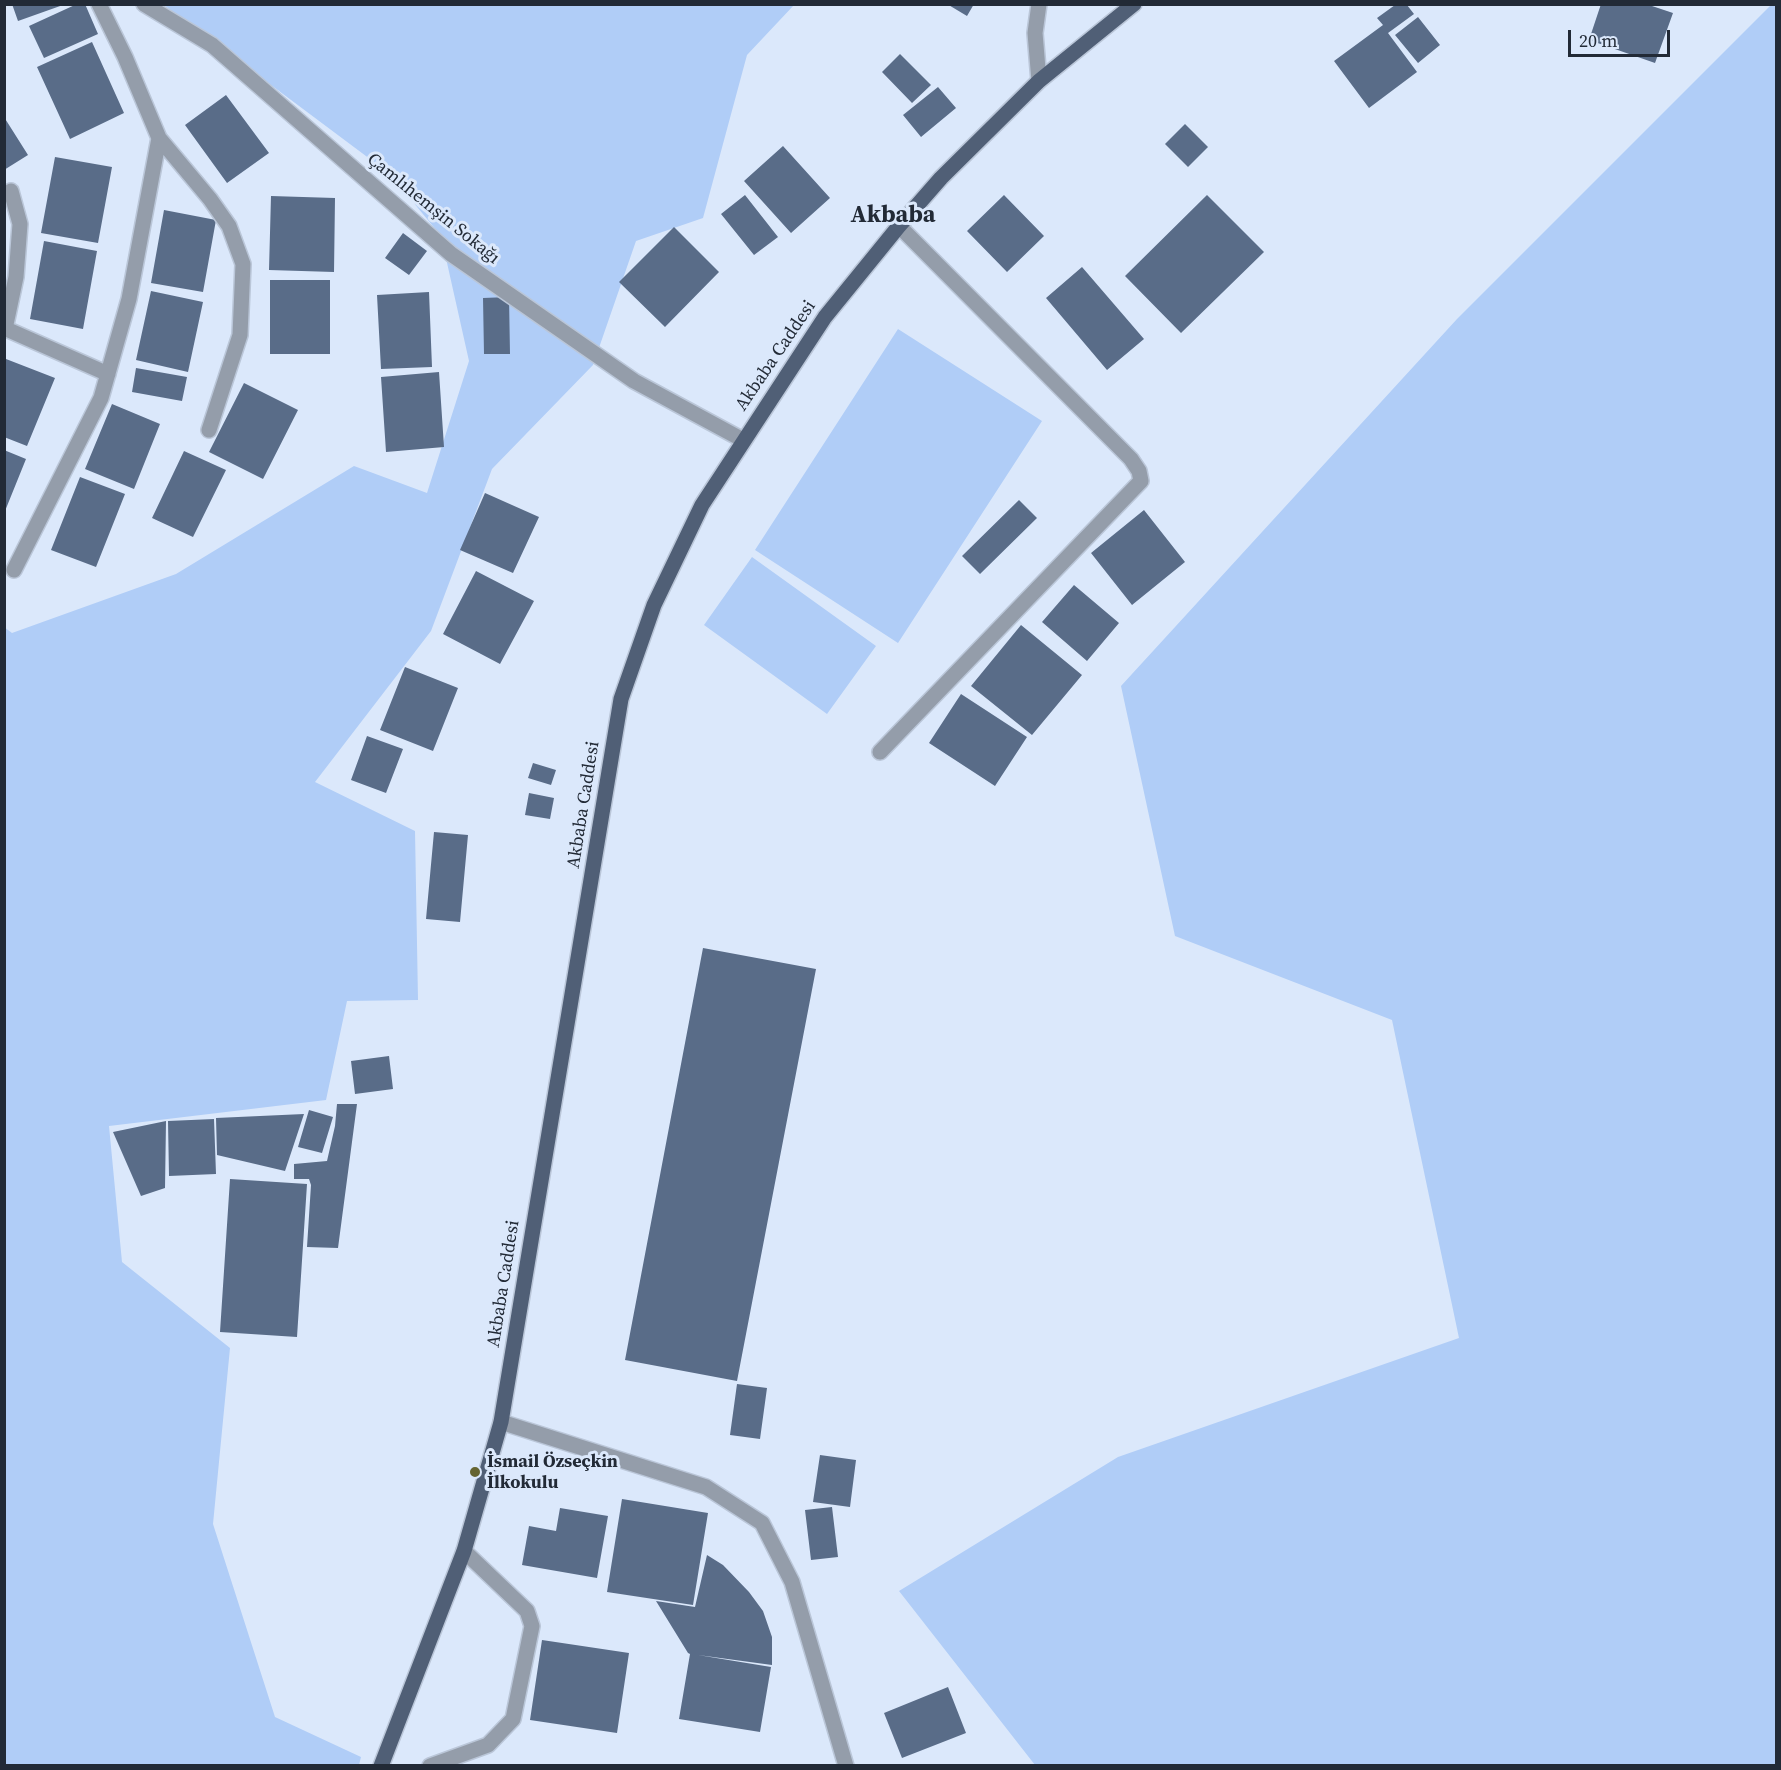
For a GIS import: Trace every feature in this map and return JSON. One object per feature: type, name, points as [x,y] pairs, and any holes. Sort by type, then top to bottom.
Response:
[{"type":"main road","name":"Akbaba Caddesi","points":[[381,1766],[464,1551],[501,1422],[621,699],[654,605],[702,505],[825,317],[941,178],[1039,81],[1134,4]]},
{"type":"street","points":[[99,4],[125,57],[159,138],[210,199],[229,226],[243,264],[240,335],[209,430]]},
{"type":"street","name":"Çamlıhemşin Sokağı","points":[[144,4],[212,45],[451,254],[634,381],[743,440]]},
{"type":"street","points":[[1039,4],[1035,33],[1039,81]]},
{"type":"street","points":[[14,570],[102,398],[129,299],[159,138]]},
{"type":"street","points":[[11,191],[20,224],[16,277],[5,328],[108,374]]},
{"type":"street","points":[[880,752],[1141,481],[1139,471],[1131,459],[899,226]]},
{"type":"street","points":[[501,1422],[706,1487],[762,1523],[792,1582],[846,1766]]},
{"type":"street","points":[[430,1766],[488,1745],[513,1719],[532,1626],[527,1611],[464,1551]]},
{"type":"shaded area","points":[[1772,4],[1776,5],[1776,1765],[1035,1765],[899,1591],[1118,1457],[1459,1338],[1392,1020],[1175,936],[1121,686],[1457,319]]},
{"type":"shaded area","points":[[164,5],[794,5],[747,55],[703,218],[636,241],[593,365],[492,469],[431,631],[315,782],[415,831],[418,1000],[347,1001],[326,1100],[109,1126],[122,1262],[230,1348],[213,1524],[275,1717],[361,1757],[359,1765],[5,1765],[4,627],[12,633],[176,574],[354,466],[427,493],[469,361],[441,236],[390,174]]},
{"type":"shaded area","points":[[898,329],[1042,421],[898,643],[755,550]]},
{"type":"shaded area","points":[[752,557],[876,646],[827,714],[704,625]]},
{"type":"building","points":[[12,4],[63,4],[63,5],[18,21]]},
{"type":"building","points":[[77,4],[85,4],[98,34],[44,58],[29,26]]},
{"type":"building","points":[[947,4],[974,4],[967,16]]},
{"type":"building","points":[[1601,4],[1646,4],[1673,13],[1655,63],[1589,40]]},
{"type":"building","points":[[1395,5],[1407,5],[1414,14],[1388,33],[1417,72],[1369,108],[1334,61],[1383,25],[1377,18]]},
{"type":"building","points":[[1418,17],[1440,45],[1418,63],[1395,35]]},
{"type":"building","points":[[92,42],[124,113],[70,139],[37,67]]},
{"type":"building","points":[[900,54],[931,85],[912,103],[882,72]]},
{"type":"building","points":[[938,87],[956,108],[921,137],[903,115]]},
{"type":"building","points":[[226,95],[269,153],[227,183],[185,125]]},
{"type":"building","points":[[4,117],[28,155],[4,170]]},
{"type":"building","points":[[1185,124],[1208,147],[1188,167],[1165,144]]},
{"type":"building","points":[[783,146],[830,198],[791,233],[744,181]]},
{"type":"building","points":[[55,157],[112,167],[98,243],[41,233]]},
{"type":"building","points":[[745,195],[778,237],[754,255],[721,214]]},
{"type":"building","points":[[1004,195],[1044,236],[1007,272],[967,231]]},
{"type":"building","points":[[1207,195],[1264,252],[1181,333],[1125,276]]},
{"type":"building","points":[[271,196],[335,198],[334,272],[269,270]]},
{"type":"building","points":[[164,210],[216,220],[203,292],[151,283]]},
{"type":"building","points":[[674,227],[719,272],[665,327],[619,282]]},
{"type":"building","points":[[403,233],[427,251],[409,275],[385,258]]},
{"type":"building","points":[[44,241],[97,251],[83,329],[30,319]]},
{"type":"building","points":[[1082,267],[1144,339],[1107,370],[1046,298]]},
{"type":"building","points":[[270,280],[330,280],[330,354],[270,354]]},
{"type":"building","points":[[151,291],[203,302],[188,372],[136,360]]},
{"type":"building","points":[[429,292],[432,367],[381,369],[377,295]]},
{"type":"building","points":[[509,297],[510,354],[484,354],[483,298]]},
{"type":"building","points":[[6,359],[55,378],[27,446],[4,437],[4,364]]},
{"type":"building","points":[[136,368],[187,377],[182,401],[132,392]]},
{"type":"building","points":[[439,372],[444,447],[386,452],[381,377]]},
{"type":"building","points":[[244,383],[298,410],[263,479],[209,452]]},
{"type":"building","points":[[112,404],[160,424],[134,489],[85,469]]},
{"type":"building","points":[[4,450],[26,459],[5,511],[4,511]]},
{"type":"building","points":[[184,451],[226,470],[193,537],[152,518]]},
{"type":"building","points":[[80,477],[125,494],[96,567],[51,550]]},
{"type":"building","points":[[485,493],[539,517],[513,573],[460,550]]},
{"type":"building","points":[[1019,500],[1037,518],[980,574],[962,556]]},
{"type":"building","points":[[1144,510],[1185,562],[1132,605],[1091,553]]},
{"type":"building","points":[[476,571],[534,601],[500,664],[443,634]]},
{"type":"building","points":[[1074,585],[1119,623],[1087,661],[1042,622]]},
{"type":"building","points":[[1021,625],[1082,675],[1032,735],[971,686]]},
{"type":"building","points":[[405,667],[458,688],[433,751],[380,730]]},
{"type":"building","points":[[961,694],[1027,737],[995,786],[929,743]]},
{"type":"building","points":[[367,736],[403,749],[386,793],[351,780]]},
{"type":"building","points":[[533,763],[556,770],[551,785],[528,778]]},
{"type":"building","points":[[529,793],[554,798],[550,819],[525,815]]},
{"type":"building","points":[[434,832],[468,835],[460,922],[426,919]]},
{"type":"building","points":[[703,948],[816,969],[737,1381],[625,1360]]},
{"type":"building","points":[[389,1056],[393,1089],[355,1094],[351,1061]]},
{"type":"building","points":[[337,1104],[357,1104],[338,1248],[307,1247],[311,1185],[309,1179],[294,1179],[294,1164],[327,1161],[335,1126]]},
{"type":"building","points":[[309,1110],[333,1117],[322,1153],[298,1147]]},
{"type":"building","points":[[304,1114],[285,1171],[217,1155],[216,1118]]},
{"type":"building","points":[[214,1119],[216,1174],[169,1176],[168,1121]]},
{"type":"building","points":[[166,1121],[165,1188],[141,1196],[113,1132]]},
{"type":"building","points":[[230,1179],[307,1184],[297,1337],[220,1332]]},
{"type":"building","points":[[737,1384],[767,1388],[760,1439],[730,1435]]},
{"type":"building","points":[[820,1455],[856,1460],[850,1507],[813,1502]]},
{"type":"building","points":[[622,1499],[708,1513],[693,1605],[607,1592]]},
{"type":"building","points":[[832,1507],[838,1557],[811,1560],[805,1510]]},
{"type":"building","points":[[560,1508],[608,1516],[597,1578],[522,1565],[529,1526],[556,1531]]},
{"type":"building","points":[[707,1555],[723,1565],[749,1592],[763,1611],[772,1637],[772,1665],[698,1655],[771,1667],[760,1732],[679,1719],[690,1654],[656,1601],[695,1607]]},
{"type":"building","points":[[542,1640],[629,1653],[617,1733],[530,1720]]},
{"type":"building","points":[[948,1687],[966,1733],[902,1758],[884,1713]]},
{"type":"place","name":"İsmail Özseçkin İlkokulu","points":[[475,1472]]},
{"type":"district","name":"Akbaba","points":[[893,216]]}]
